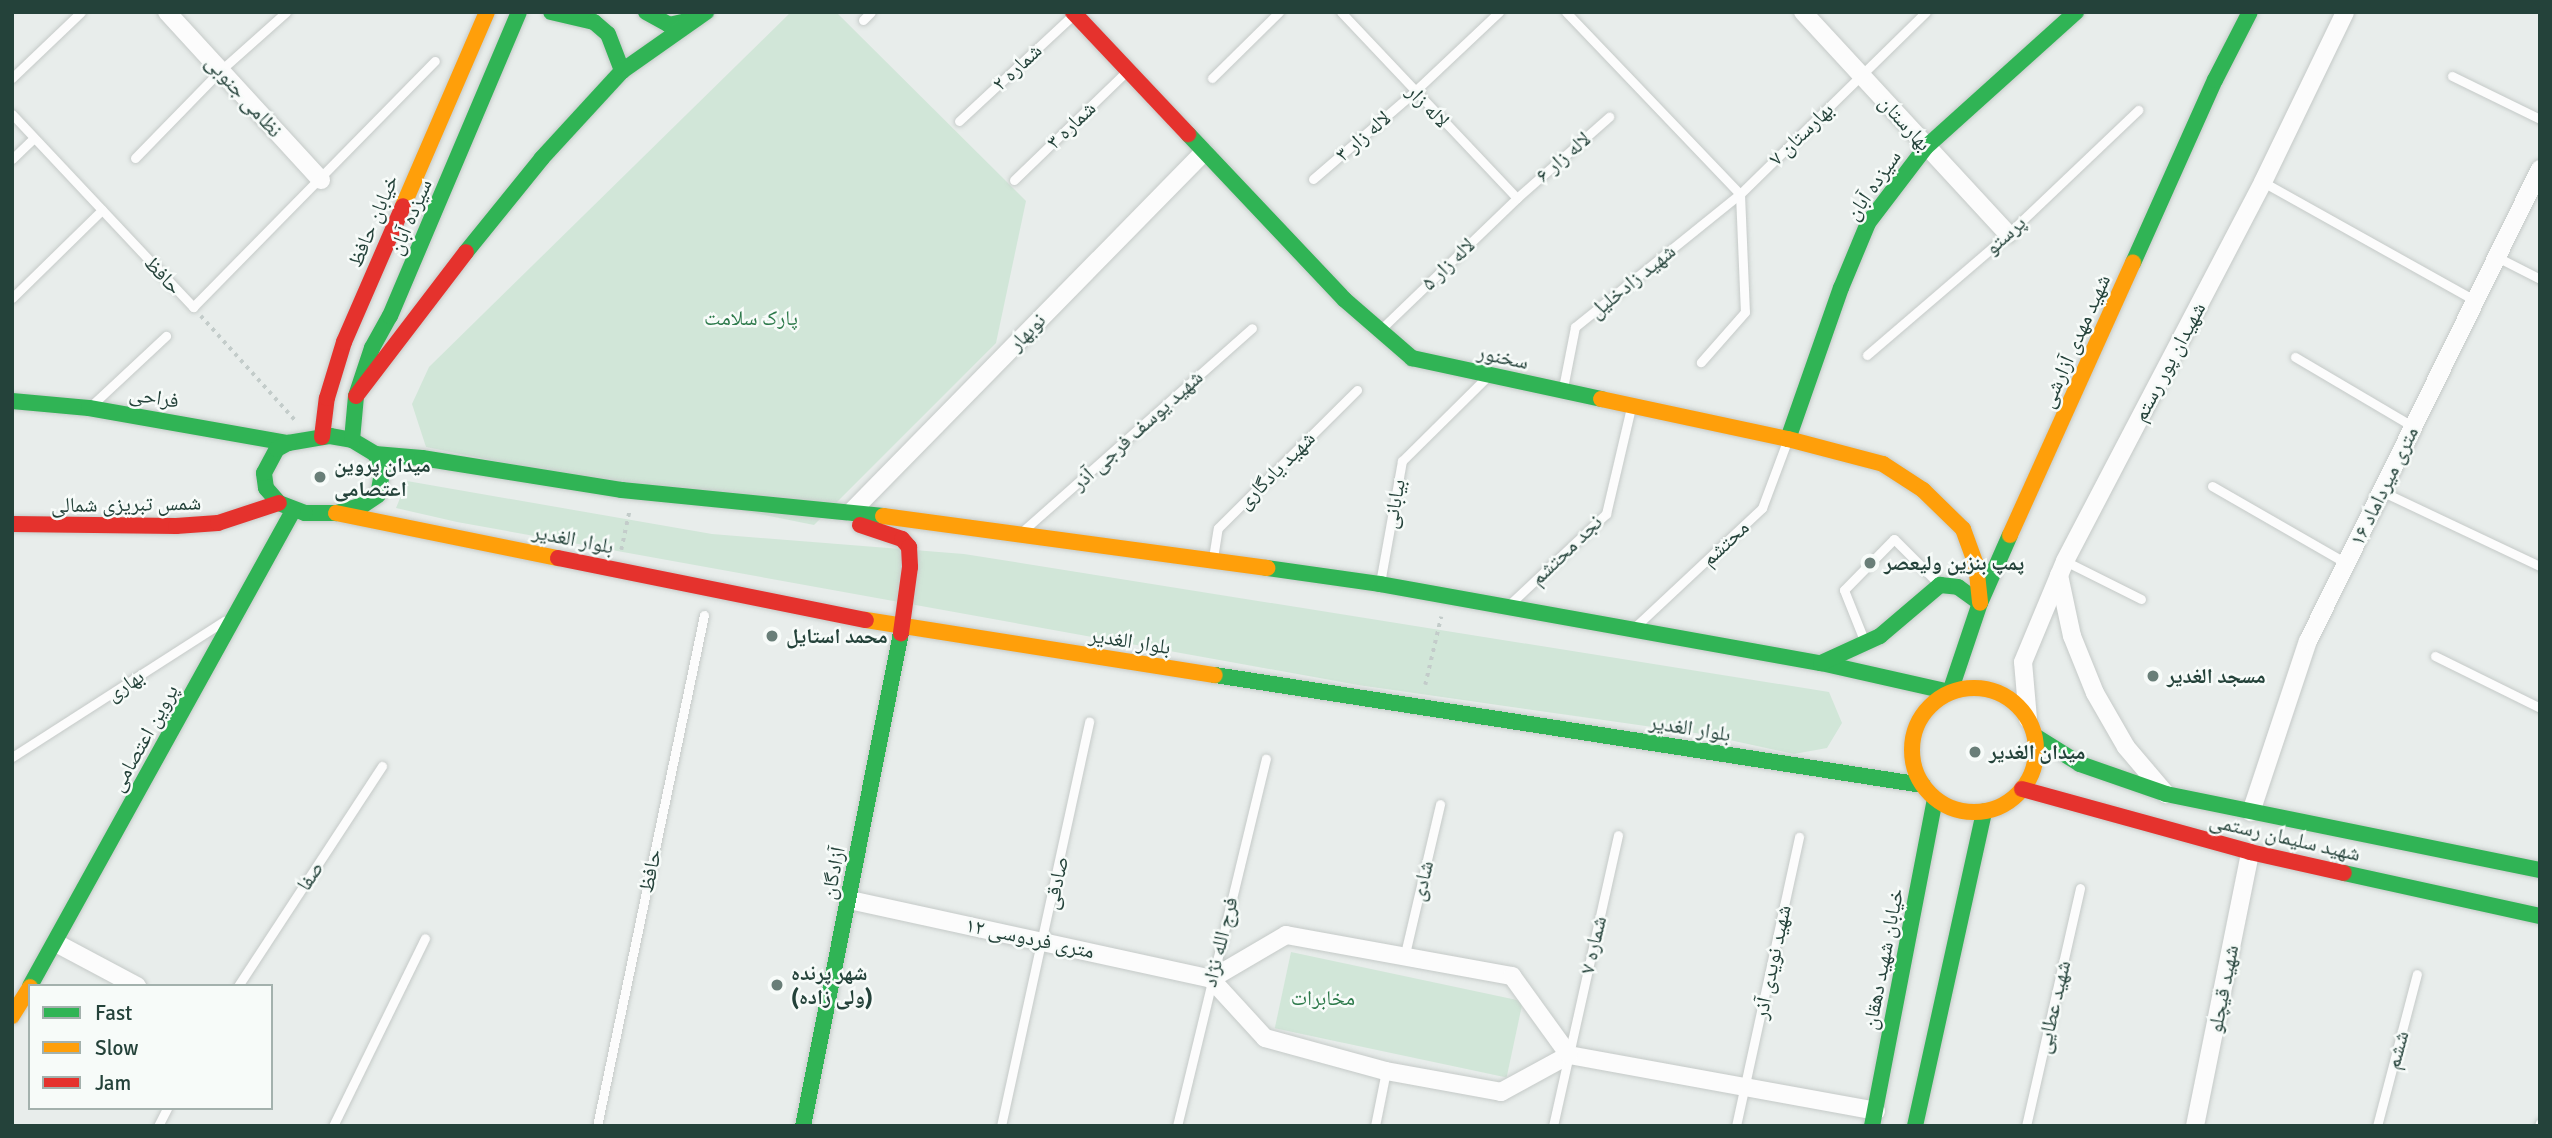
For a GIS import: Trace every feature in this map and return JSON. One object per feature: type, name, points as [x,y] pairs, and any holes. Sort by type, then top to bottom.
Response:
[{"type":"street","name":"نظامی جنوبی","points":[[167,12],[321,180]]},
{"type":"street","name":"خیابان حافظ","points":[[317,438],[344,342],[487,12]]},
{"type":"street","points":[[501,12],[518,13]]},
{"type":"street","points":[[551,12],[594,22],[608,34],[622,71]]},
{"type":"street","points":[[646,12],[669,25],[703,15]]},
{"type":"street","name":"بهارستان","points":[[1803,12],[2008,234]]},
{"type":"street","name":"سیزده آبان","points":[[1788,439],[1841,288],[1868,223],[1926,147],[2076,12]]},
{"type":"street","name":"شهید مهدی آزارشی","points":[[1950,692],[1980,603],[2215,80],[2250,12]]},
{"type":"street","name":"شهیدان پور رستم","points":[[2031,727],[2024,662],[2062,568],[2263,182],[2345,12]]},
{"type":"street","name":"سیزده آبان","points":[[352,440],[356,396],[372,348],[390,316],[518,13]]},
{"type":"street","name":"سخنور","points":[[1074,13],[1345,300],[1412,358],[1788,439],[1883,464],[1923,489],[1963,529],[1976,564],[1980,603]]},
{"type":"street","points":[[356,396],[434,292],[542,158],[622,71],[703,15]]},
{"type":"street","name":"نوبهار","points":[[851,512],[1203,152]]},
{"type":"street","name":"۱۶ متری میرداماد","points":[[2251,812],[2308,641],[2540,169]]},
{"type":"street","name":"فراحی","points":[[12,401],[89,408],[288,443]]},
{"type":"street","points":[[375,454],[383,467],[378,495],[363,505],[335,513],[286,507],[266,488],[264,473],[277,449],[288,443],[317,438],[352,440],[375,454],[422,458],[634,492],[851,512],[1021,532],[1380,584],[1821,663],[1950,692],[1982,688],[1996,691],[2008,698],[2031,727],[2036,755],[2032,773],[2022,789],[2008,802],[1984,811],[1958,810],[1935,799],[1922,785],[1914,769],[1911,751],[1914,732],[1922,716],[1934,702],[1950,692]]},
{"type":"street","name":"شمس تبریزی شمالی","points":[[12,524],[176,526],[218,523],[286,507]]},
{"type":"street","name":"پروین اعتصامی","points":[[31,984],[237,612],[286,507]]},
{"type":"street","name":"آزادگان","points":[[803,1126],[850,900],[902,627],[910,557],[906,543],[891,533],[816,510]]},
{"type":"street","name":"بلوار الغدیر","points":[[335,513],[902,627],[1922,785]]},
{"type":"street","points":[[2062,568],[2072,636],[2095,693],[2126,747],[2166,794]]},
{"type":"street","points":[[1821,663],[1866,644],[1940,585],[1958,587],[1980,603]]},
{"type":"street","name":"شهید سلیمان رستمی","points":[[2031,727],[2080,764],[2166,794],[2540,870]]},
{"type":"street","name":"شهید سلیمان رستمی","points":[[2022,789],[2250,852],[2540,916]]},
{"type":"street","name":"خیابان شهید دهقان","points":[[1874,1118],[1935,799]]},
{"type":"street","points":[[1914,1126],[1984,811]]},
{"type":"street","name":"شهید قیچلو","points":[[2195,1126],[2250,852]]},
{"type":"street","name":"۱۲ متری فردوسی","points":[[850,900],[1044,940],[1211,979]]},
{"type":"street","points":[[1569,1055],[1512,976],[1286,935],[1211,979],[1265,1038],[1386,1071],[1502,1092],[1569,1055],[1745,1087],[1874,1118]]},
{"type":"street","points":[[56,943],[133,984]]},
{"type":"street","name":"پروین اعتصامی","points":[[12,1016],[28,989]]},
{"type":"lane","points":[[12,78],[81,12]]},
{"type":"lane","points":[[135,158],[221,71],[286,12]]},
{"type":"lane","points":[[863,20],[871,12]]},
{"type":"lane","points":[[1212,78],[1279,12]]},
{"type":"lane","name":"لاله زار","points":[[1341,12],[1517,198]]},
{"type":"lane","name":"لاله زار ۳","points":[[1313,179],[1414,92],[1499,12]]},
{"type":"lane","points":[[1566,12],[1740,194],[1745,312],[1701,362]]},
{"type":"lane","name":"بهارستان ۷","points":[[1740,194],[1926,12]]},
{"type":"lane","name":"شماره ۲","points":[[959,121],[1074,13]]},
{"type":"lane","points":[[193,307],[321,180],[435,61]]},
{"type":"lane","name":"شماره ۳","points":[[1014,180],[1128,71]]},
{"type":"lane","points":[[2452,76],[2540,119]]},
{"type":"lane","name":"پرستو","points":[[1867,355],[2008,234],[2138,110]]},
{"type":"lane","name":"حافظ","points":[[12,114],[193,307]]},
{"type":"lane","name":"لاله زار ۶","points":[[1517,198],[1609,117]]},
{"type":"lane","points":[[12,159],[34,138]]},
{"type":"lane","points":[[2263,182],[2476,300]]},
{"type":"lane","name":"شهید زادخلیل","points":[[1562,391],[1575,327],[1740,194]]},
{"type":"lane","name":"لاله زار ۵","points":[[1379,330],[1517,198]]},
{"type":"lane","points":[[12,298],[102,210]]},
{"type":"lane","points":[[2497,257],[2540,279]]},
{"type":"lane","name":"شهید یوسف فرجی آذر","points":[[1021,532],[1252,328]]},
{"type":"lane","points":[[89,408],[166,336]]},
{"type":"lane","points":[[2295,357],[2414,427]]},
{"type":"lane","name":"بیابانی","points":[[1380,584],[1402,461],[1489,375]]},
{"type":"lane","name":"شهید یادگاری","points":[[1212,560],[1218,527],[1357,390]]},
{"type":"lane","name":"نجد محتشم","points":[[1508,605],[1606,514],[1631,406]]},
{"type":"lane","name":"محتشم","points":[[1634,628],[1762,508],[1788,439]]},
{"type":"lane","points":[[2212,486],[2346,563]]},
{"type":"lane","points":[[2381,491],[2540,566]]},
{"type":"lane","points":[[1866,644],[1844,590],[1894,539],[1940,585]]},
{"type":"lane","points":[[2062,568],[2141,599]]},
{"type":"lane","name":"بهاری","points":[[12,757],[237,612]]},
{"type":"lane","name":"حافظ","points":[[597,1126],[704,615]]},
{"type":"lane","points":[[2435,656],[2540,708]]},
{"type":"lane","name":"صادقی","points":[[1001,1126],[1044,940],[1089,721]]},
{"type":"lane","name":"فرج الله نژاد","points":[[1177,1126],[1266,759]]},
{"type":"lane","name":"صفا","points":[[239,984],[382,766]]},
{"type":"lane","name":"شادی","points":[[1404,958],[1440,804]]},
{"type":"lane","name":"شماره ۷","points":[[1553,1126],[1618,835]]},
{"type":"lane","name":"شهید نویدی آذر","points":[[1736,1126],[1799,836]]},
{"type":"lane","name":"شهید عطایی","points":[[2026,1126],[2080,888]]},
{"type":"lane","points":[[333,1126],[425,938]]},
{"type":"lane","name":"ششم","points":[[2377,1126],[2417,974]]},
{"type":"lane","points":[[1375,1126],[1386,1071]]},
{"type":"lane","points":[[158,1126],[166,1110]]},
{"type":"path","name":"حافظ","points":[[193,307],[317,438]]},
{"type":"path","points":[[617,569],[634,492]]},
{"type":"path","points":[[1420,707],[1446,595]]},
{"type":"green space","name":"پارک سلامت","points":[[791,12],[836,12],[1026,201],[996,343],[814,525],[426,447],[412,404],[429,367]]},
{"type":"green space","points":[[407,481],[712,534],[964,554],[1829,692],[1842,723],[1827,748],[1794,754],[1702,734],[1358,685],[457,522],[396,508]]},
{"type":"green space","name":"مخابرات","points":[[1291,952],[1523,1001],[1507,1078],[1275,1028]]},
{"type":"traffic: fast","points":[[352,440],[356,396],[372,348],[390,316],[519,12]]},
{"type":"traffic: fast","points":[[551,12],[594,22],[608,34],[622,71]]},
{"type":"traffic: fast","points":[[646,12],[669,25],[695,19]]},
{"type":"traffic: fast","points":[[466,252],[542,158],[622,71],[706,12]]},
{"type":"traffic: fast","points":[[1788,439],[1841,288],[1868,223],[1926,147],[2076,12]]},
{"type":"traffic: fast","points":[[2133,263],[2215,80],[2250,12]]},
{"type":"traffic: fast","points":[[1188,134],[1345,300],[1412,358],[1601,399]]},
{"type":"traffic: fast","points":[[12,401],[89,408],[288,443],[330,436],[352,440],[375,454],[383,467],[378,495],[363,505],[336,513],[305,513],[279,503],[266,488],[264,473],[277,449],[288,443]]},
{"type":"traffic: fast","points":[[375,454],[422,458],[622,490],[883,516]]},
{"type":"traffic: fast","points":[[31,984],[293,511]]},
{"type":"traffic: fast","points":[[1267,568],[1380,584],[1821,663],[1950,692],[1980,603],[2010,535]]},
{"type":"traffic: fast","points":[[1821,663],[1880,636],[1940,585],[1958,587],[1980,603]]},
{"type":"traffic: fast","points":[[803,1126],[901,633]]},
{"type":"traffic: fast","points":[[1215,675],[1922,785]]},
{"type":"traffic: fast","points":[[2035,736],[2080,764],[2166,794],[2540,870]]},
{"type":"traffic: fast","points":[[1872,1126],[1935,799]]},
{"type":"traffic: fast","points":[[1915,1126],[1984,811]]},
{"type":"traffic: fast","points":[[2344,873],[2540,916]]},
{"type":"traffic: slow","points":[[403,206],[487,12]]},
{"type":"traffic: slow","points":[[2010,535],[2133,263]]},
{"type":"traffic: slow","points":[[1601,399],[1788,439],[1883,464],[1923,490],[1963,529],[1976,564],[1980,603]]},
{"type":"traffic: slow","points":[[336,513],[558,558]]},
{"type":"traffic: slow","points":[[883,516],[1267,568]]},
{"type":"traffic: slow","points":[[866,620],[1215,675]]},
{"type":"traffic: slow","points":[[1974,688],[1998,693],[2018,706],[2031,726],[2036,750],[2031,774],[2018,794],[1998,807],[1974,812],[1950,807],[1930,794],[1917,774],[1912,750],[1917,726],[1930,706],[1950,693],[1974,688]]},
{"type":"traffic: slow","points":[[12,1016],[28,990]]},
{"type":"traffic: jam","points":[[1073,12],[1188,134]]},
{"type":"traffic: jam","points":[[322,437],[327,398],[344,342],[403,206]]},
{"type":"traffic: jam","points":[[356,396],[466,252]]},
{"type":"traffic: jam","points":[[12,524],[176,526],[218,523],[279,503]]},
{"type":"traffic: jam","points":[[860,525],[902,539],[909,547],[910,567],[901,633]]},
{"type":"traffic: jam","points":[[558,558],[866,620]]},
{"type":"traffic: jam","points":[[2022,789],[2250,852],[2344,873]]},
{"type":"place","name":"میدان پروین اعتصامی","points":[[320,477]]},
{"type":"place","name":"پمپ بنزین ولیعصر","points":[[1870,563]]},
{"type":"place","name":"محمد استایل","points":[[772,636]]},
{"type":"place","name":"مسجد الغدیر","points":[[2153,676]]},
{"type":"place","name":"میدان الغدیر","points":[[1975,752]]},
{"type":"place","name":"شهر پرنده (ولی زاده)","points":[[777,985]]}]
